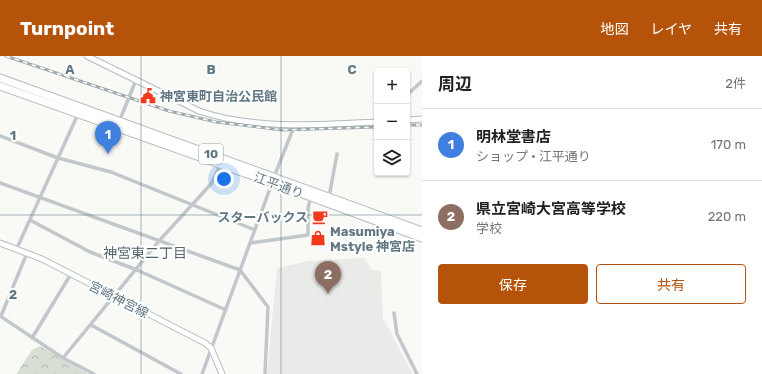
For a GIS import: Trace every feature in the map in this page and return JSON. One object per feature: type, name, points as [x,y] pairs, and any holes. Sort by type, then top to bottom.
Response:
[{"type":"highway","name":"江平通り","points":[[0,78],[221,164],[329,197],[422,231]]},
{"type":"highway","name":"江平通り","points":[[0,86],[78,113],[118,124],[274,180],[311,197],[422,238]]},
{"type":"street","points":[[87,56],[211,115],[274,124],[374,122]]},
{"type":"street","points":[[118,124],[136,80]]},
{"type":"street","points":[[410,93],[422,81]]},
{"type":"street","points":[[17,248],[78,113]]},
{"type":"street","points":[[410,120],[422,119]]},
{"type":"street","points":[[202,374],[295,124]]},
{"type":"street","points":[[0,136],[58,158],[110,172],[255,230]]},
{"type":"street","points":[[329,197],[337,154]]},
{"type":"street","points":[[63,358],[137,270],[159,241],[191,204],[211,184],[221,164]]},
{"type":"street","points":[[0,183],[240,270],[268,307],[265,374]]},
{"type":"street","points":[[250,243],[308,235],[308,208],[311,197]]},
{"type":"street","points":[[30,220],[90,252],[137,270],[226,310]]},
{"type":"street","name":"宮崎神宮線","points":[[0,244],[27,252],[205,343],[211,348]]},
{"type":"street","points":[[27,252],[0,316],[63,358],[94,374]]},
{"type":"street","points":[[32,338],[71,274]]},
{"type":"street","points":[[394,313],[397,334],[417,374]]},
{"type":"street","points":[[91,325],[181,374]]},
{"type":"street","points":[[211,348],[222,374]]},
{"type":"shaded area","points":[[364,258],[372,270],[381,271],[383,318],[413,374],[267,374],[277,268],[308,261]]},
{"type":"green space","points":[[40,346],[89,374],[16,374],[32,350]]},
{"type":"railway","points":[[6,56],[169,111],[216,122],[282,130],[374,127]]},
{"type":"railway","points":[[410,125],[422,125]]},
{"type":"place","name":"神宮東町自治公民館","points":[[148,96]]},
{"type":"place","name":"明林堂書店","points":[[108,154]]},
{"type":"place","name":"スターバックス","points":[[320,217]]},
{"type":"place","name":"Masumiya Mstyle 神宮店","points":[[318,238]]},
{"type":"place","name":"県立宮崎大宮高等学校","points":[[328,294]]},
{"type":"district","name":"神宮東二丁目","points":[[145,253]]}]
